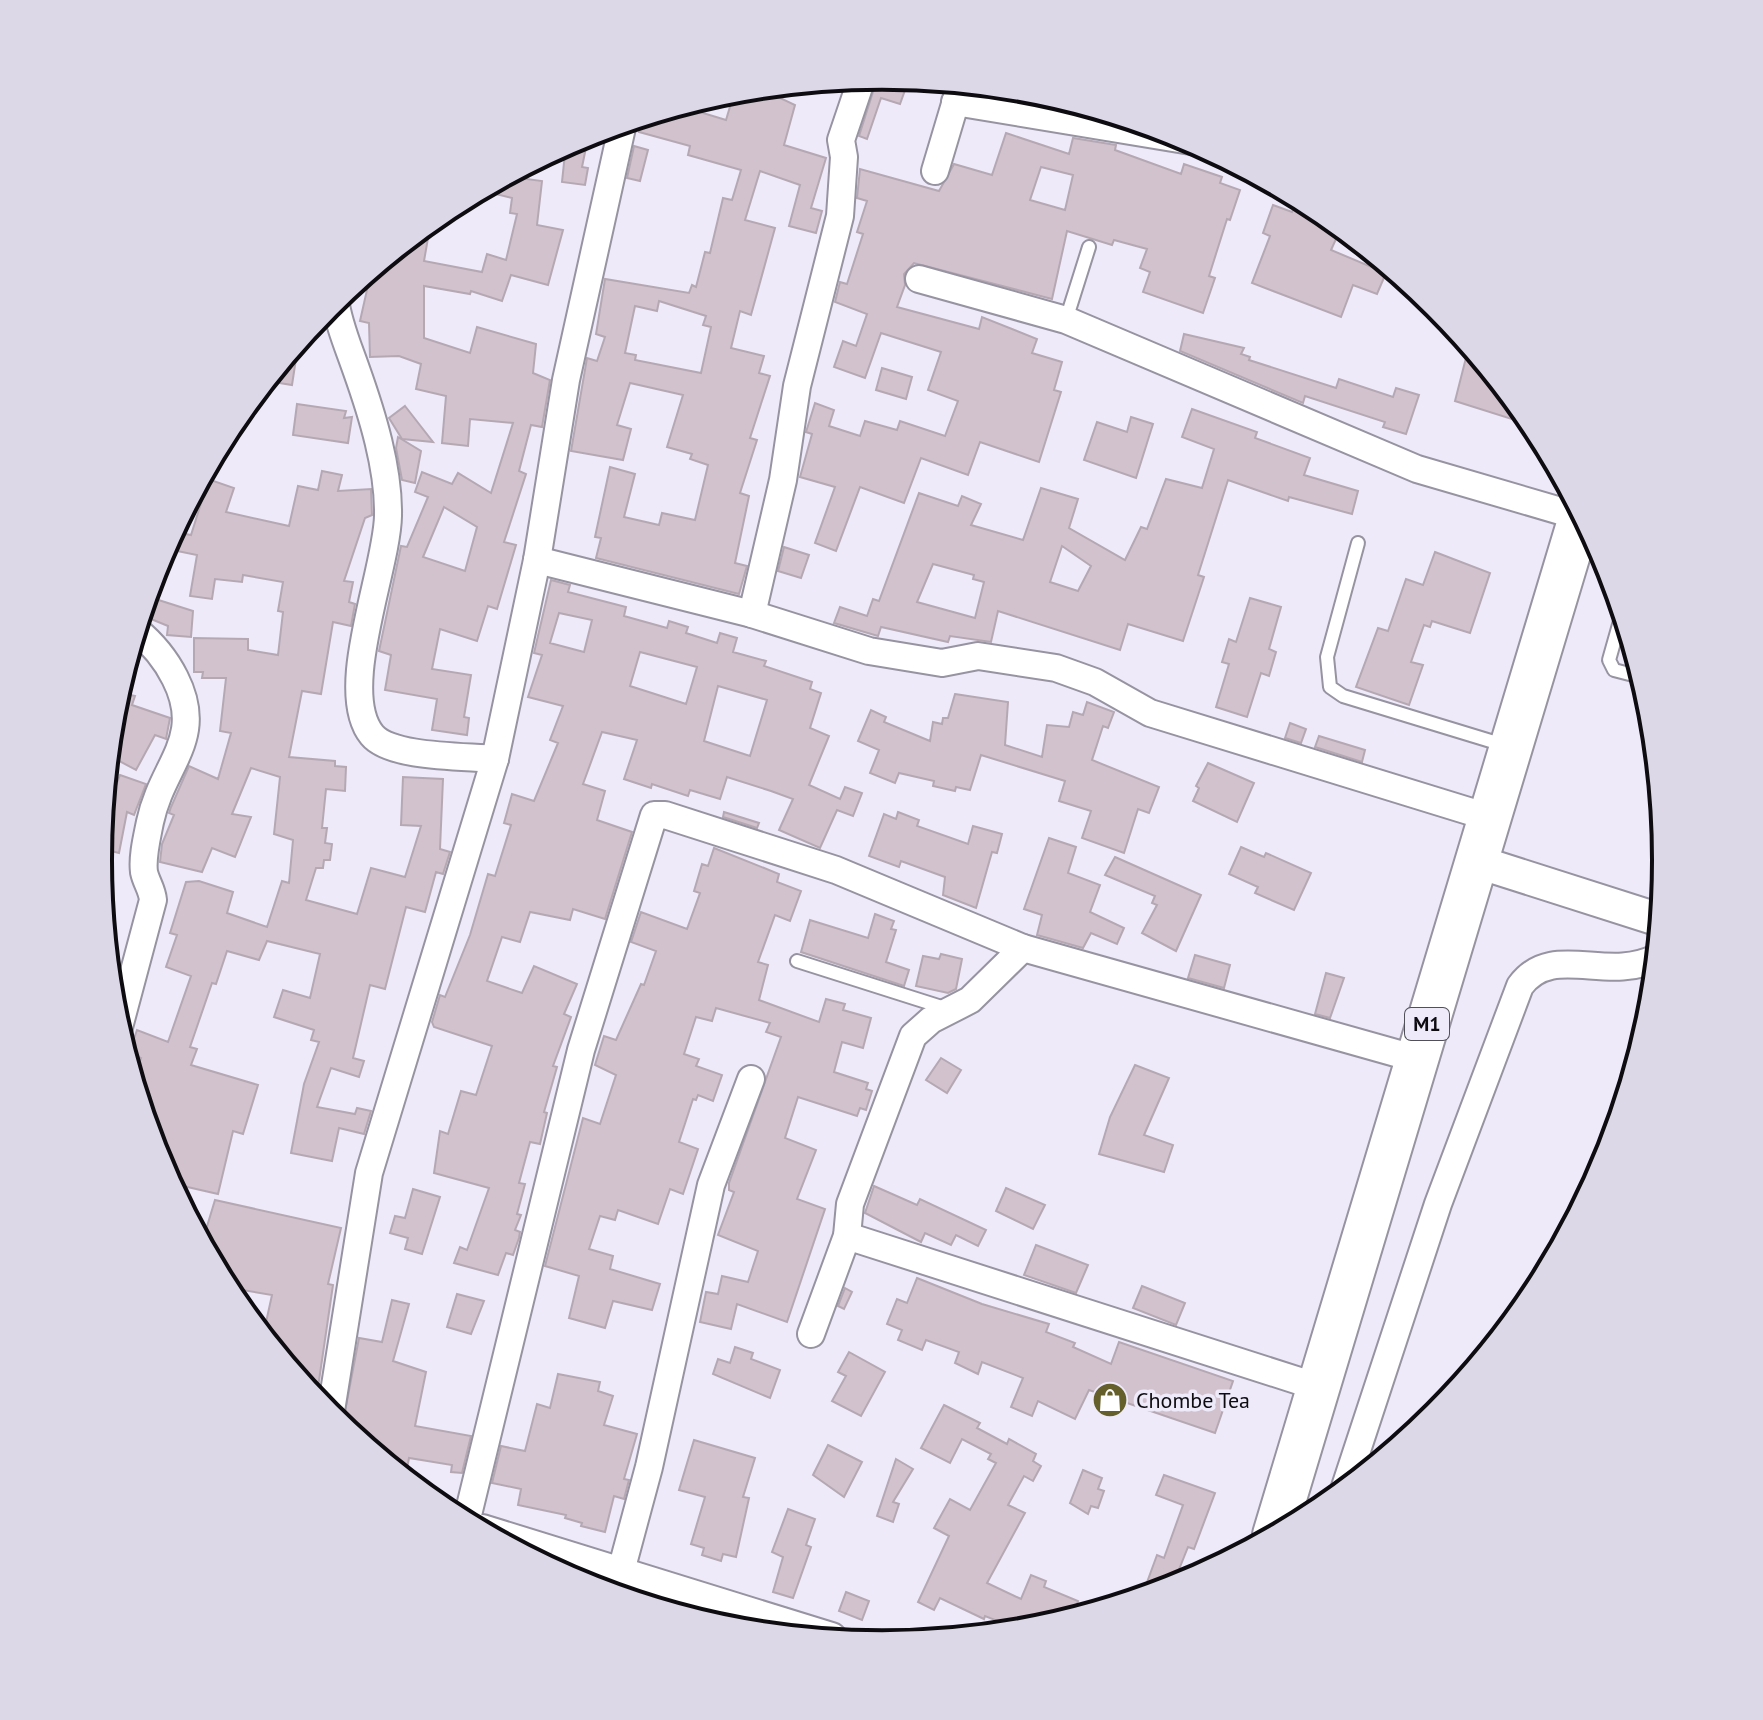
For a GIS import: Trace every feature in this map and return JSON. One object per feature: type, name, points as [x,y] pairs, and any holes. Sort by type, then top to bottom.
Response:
[{"type":"highway","name":"M1","points":[[1279,1519],[1488,817],[1577,531]]},
{"type":"street","points":[[752,614],[783,480],[797,386],[840,216],[844,157],[841,140],[858,91]]},
{"type":"street","points":[[935,171],[958,95]]},
{"type":"street","points":[[973,96],[1103,123]]},
{"type":"street","points":[[333,1400],[369,1173],[495,759],[537,560],[566,380],[620,136]]},
{"type":"street","points":[[919,279],[1066,320],[1417,469],[1568,512]]},
{"type":"street","points":[[336,317],[367,401],[386,485],[388,518],[361,654],[362,717],[373,737],[395,750],[495,759]]},
{"type":"street","points":[[537,560],[752,614],[869,651],[942,663],[978,656],[1056,668],[1095,682],[1150,713],[1488,817]]},
{"type":"street","points":[[125,1004],[153,900],[144,874],[150,819],[181,745],[189,714],[172,673],[145,638]]},
{"type":"street","points":[[469,1510],[581,1050],[654,815],[679,819],[836,870],[1023,948],[1417,1059]]},
{"type":"street","points":[[1475,861],[1649,917]]},
{"type":"street","points":[[811,1334],[847,1236],[850,1204],[913,1036],[931,1020],[954,1011],[1023,948]]},
{"type":"street","points":[[1350,1471],[1438,1204],[1520,986],[1530,972],[1544,965],[1560,963],[1614,969],[1632,968],[1645,963]]},
{"type":"street","points":[[621,1571],[649,1467],[711,1185],[751,1079]]},
{"type":"street","points":[[847,1236],[1318,1387]]},
{"type":"street","points":[[529,1544],[782,1623]]},
{"type":"lane","points":[[1066,320],[1089,247]]},
{"type":"lane","points":[[1358,543],[1327,657],[1330,687],[1343,696],[1510,747]]},
{"type":"lane","points":[[1617,632],[1609,660],[1614,670],[1628,674]]},
{"type":"lane","points":[[797,961],[954,1011]]},
{"type":"building","points":[[873,90],[905,91],[900,104],[881,98],[867,139],[859,136]]},
{"type":"building","points":[[779,97],[795,105],[784,145],[826,158],[811,208],[822,211],[816,233],[789,226],[800,185],[760,171],[745,220],[775,228],[751,315],[740,311],[731,348],[764,356],[759,373],[770,376],[750,438],[757,440],[740,493],[749,496],[735,563],[747,566],[739,594],[596,558],[601,538],[595,537],[610,467],[635,474],[624,517],[659,525],[662,513],[695,520],[708,465],[690,459],[692,454],[667,447],[683,395],[630,383],[617,425],[631,429],[623,460],[571,451],[587,358],[597,361],[605,337],[596,334],[605,279],[689,293],[692,285],[696,287],[705,252],[710,253],[723,198],[732,200],[741,170],[688,155],[690,146],[639,132],[640,129],[700,112],[726,120],[730,105]],"holes":[[[659,301],[706,316],[703,325],[711,327],[701,373],[635,360],[636,355],[625,353],[635,306],[657,311]]]},
{"type":"building","points":[[1006,133],[1069,154],[1073,138],[1116,145],[1115,150],[1181,174],[1184,164],[1222,177],[1220,183],[1240,190],[1209,276],[1215,278],[1203,313],[1143,292],[1150,272],[1140,268],[1147,249],[1114,240],[1112,245],[1067,231],[1052,299],[914,263],[904,274],[905,285],[897,307],[979,329],[982,317],[1037,339],[1032,353],[1062,362],[1054,390],[1061,392],[1039,462],[980,442],[968,475],[921,458],[904,503],[860,487],[836,551],[815,543],[835,487],[800,477],[812,434],[806,432],[815,403],[834,410],[829,426],[860,436],[865,421],[897,430],[900,421],[945,436],[958,401],[928,390],[941,352],[881,333],[865,378],[834,367],[843,341],[856,346],[867,314],[835,302],[840,282],[847,284],[863,234],[857,232],[867,201],[857,198],[860,169],[939,191],[954,164],[992,175]],"holes":[[[1041,167],[1073,175],[1065,210],[1030,200]]]},
{"type":"building","points":[[634,146],[648,150],[640,181],[627,178]]},
{"type":"building","points":[[586,150],[582,167],[588,168],[585,185],[562,182],[564,159]]},
{"type":"building","points":[[524,179],[542,181],[537,225],[563,230],[548,285],[511,275],[502,301],[471,291],[470,294],[424,286],[424,338],[470,353],[477,327],[536,344],[533,373],[550,380],[542,427],[531,425],[519,471],[526,474],[504,542],[516,545],[497,609],[488,606],[477,641],[440,629],[432,669],[471,675],[464,717],[469,718],[467,735],[432,730],[437,699],[385,690],[391,655],[379,651],[401,546],[407,547],[428,497],[415,492],[422,472],[452,484],[458,473],[491,493],[513,423],[470,419],[468,446],[442,443],[446,396],[416,389],[421,364],[399,356],[370,357],[369,323],[360,321],[368,287],[428,238],[424,261],[482,272],[487,254],[506,260],[517,214],[510,213],[512,198],[495,194]],"holes":[[[444,507],[477,527],[465,571],[423,557]]]},
{"type":"building","points":[[1273,205],[1293,210],[1336,239],[1331,250],[1372,267],[1384,277],[1377,294],[1353,285],[1341,317],[1252,283],[1270,236],[1263,233]]},
{"type":"building","points":[[1184,334],[1244,348],[1241,354],[1250,357],[1249,360],[1336,388],[1339,379],[1393,397],[1396,388],[1419,395],[1406,434],[1383,427],[1385,422],[1305,396],[1303,403],[1180,351]]},
{"type":"building","points":[[1466,359],[1513,419],[1455,401]]},
{"type":"building","points":[[296,361],[292,385],[278,383]]},
{"type":"building","points":[[882,368],[912,377],[906,399],[876,390]]},
{"type":"building","points":[[297,404],[346,411],[344,418],[352,417],[348,443],[293,435]]},
{"type":"building","points":[[405,406],[433,442],[402,439],[389,418]]},
{"type":"building","points":[[1192,409],[1257,432],[1255,438],[1310,458],[1304,475],[1358,491],[1352,514],[1289,497],[1288,501],[1228,480],[1198,575],[1204,577],[1183,641],[1128,624],[1120,650],[998,611],[991,642],[950,636],[948,642],[881,627],[878,636],[834,623],[840,607],[867,616],[873,599],[879,601],[919,493],[958,506],[962,496],[981,504],[971,525],[1023,540],[1041,488],[1078,499],[1069,528],[1125,560],[1141,527],[1147,529],[1166,479],[1202,488],[1214,449],[1182,437]],"holes":[[[1062,546],[1091,566],[1078,591],[1050,582]],[[933,564],[974,575],[973,579],[984,582],[975,618],[917,602]]]},
{"type":"building","points":[[1131,417],[1153,424],[1136,478],[1084,460],[1097,422],[1127,432]]},
{"type":"building","points":[[398,437],[421,451],[415,483],[402,480],[396,448]]},
{"type":"building","points":[[322,471],[342,475],[338,491],[371,489],[372,515],[365,518],[344,581],[353,582],[349,602],[355,604],[351,626],[333,622],[321,694],[302,691],[289,757],[335,761],[335,766],[346,767],[345,791],[326,789],[322,828],[327,828],[325,843],[332,844],[330,860],[324,860],[323,868],[316,868],[306,900],[357,914],[371,868],[405,877],[421,826],[401,825],[403,777],[443,779],[440,849],[450,852],[443,874],[436,872],[425,912],[406,907],[385,989],[370,985],[353,1058],[364,1061],[359,1077],[331,1068],[317,1107],[355,1114],[357,1108],[371,1111],[364,1134],[339,1128],[332,1161],[291,1153],[304,1084],[319,1042],[311,1040],[314,1030],[274,1017],[283,990],[310,998],[320,954],[267,941],[259,960],[227,951],[216,984],[212,983],[190,1047],[197,1049],[191,1065],[258,1085],[243,1134],[233,1131],[218,1194],[184,1186],[152,1108],[139,1063],[141,1058],[137,1056],[133,1040],[137,1030],[168,1042],[191,976],[166,967],[177,935],[170,933],[186,882],[199,881],[233,892],[227,913],[267,927],[282,881],[289,883],[293,840],[274,834],[280,777],[251,768],[232,814],[251,817],[235,857],[212,848],[202,872],[160,862],[162,844],[174,815],[169,813],[189,766],[218,779],[231,733],[220,731],[226,678],[202,678],[203,672],[194,672],[194,638],[248,639],[248,650],[278,655],[283,612],[278,611],[283,582],[243,575],[242,582],[215,579],[212,599],[190,596],[197,555],[177,551],[184,534],[191,535],[201,500],[212,480],[234,488],[226,512],[289,526],[298,486],[318,490]]},
{"type":"building","points":[[784,547],[809,555],[801,578],[778,571]]},
{"type":"building","points":[[1435,552],[1490,573],[1470,633],[1432,621],[1430,627],[1424,625],[1411,662],[1423,665],[1409,705],[1356,687],[1378,628],[1388,631],[1406,579],[1423,585]]},
{"type":"building","points":[[551,580],[570,585],[568,592],[626,607],[624,616],[667,628],[669,621],[688,627],[686,633],[717,643],[720,633],[737,638],[733,652],[766,661],[764,666],[812,682],[810,689],[821,693],[810,728],[829,736],[809,785],[840,799],[845,787],[862,793],[853,816],[837,810],[820,848],[779,830],[793,799],[771,791],[727,777],[720,799],[690,790],[688,796],[624,779],[637,740],[602,732],[583,784],[605,791],[597,820],[632,832],[605,919],[573,909],[570,920],[530,912],[520,942],[502,937],[487,981],[522,993],[534,966],[577,984],[564,1014],[571,1017],[553,1066],[557,1067],[544,1112],[547,1113],[540,1144],[530,1142],[519,1183],[525,1184],[517,1214],[521,1215],[515,1230],[520,1232],[519,1238],[513,1255],[506,1253],[498,1275],[454,1263],[460,1247],[467,1250],[489,1188],[434,1173],[440,1131],[448,1134],[461,1091],[476,1095],[492,1046],[434,1027],[432,1022],[440,995],[445,997],[470,935],[488,874],[495,876],[511,825],[504,823],[512,794],[534,801],[558,743],[550,740],[563,706],[528,697],[542,655],[534,653]],"holes":[[[559,613],[592,620],[584,652],[550,643]],[[640,652],[697,667],[686,704],[630,686]],[[718,686],[767,700],[750,756],[704,741]]]},
{"type":"building","points":[[1250,598],[1281,607],[1269,649],[1276,652],[1269,676],[1261,673],[1247,717],[1216,707],[1229,664],[1222,662],[1229,639],[1236,642]]},
{"type":"building","points":[[157,599],[193,611],[191,637],[167,635],[168,626],[150,619]]},
{"type":"building","points":[[955,694],[1008,702],[1005,745],[1042,757],[1047,725],[1069,727],[1073,712],[1083,715],[1087,702],[1114,712],[1108,728],[1103,726],[1092,760],[1159,787],[1149,813],[1138,809],[1124,853],[1082,838],[1091,811],[1059,801],[1065,781],[981,755],[970,790],[956,787],[955,791],[933,786],[934,781],[899,773],[895,783],[870,773],[879,750],[858,741],[871,710],[886,717],[884,722],[930,741],[933,722],[942,724],[943,718],[948,718]]},
{"type":"building","points":[[130,695],[135,696],[132,705],[170,718],[166,739],[155,735],[136,770],[118,760]]},
{"type":"building","points":[[1290,723],[1306,729],[1301,743],[1285,738]]},
{"type":"building","points":[[1319,736],[1365,750],[1362,762],[1315,747]]},
{"type":"building","points":[[1208,763],[1254,783],[1237,822],[1193,801],[1199,788],[1196,786]]},
{"type":"building","points":[[120,775],[146,784],[134,815],[127,812],[119,853],[112,851],[115,788]]},
{"type":"building","points":[[724,812],[759,823],[757,828],[723,817]]},
{"type":"building","points":[[898,812],[919,820],[917,826],[968,844],[973,826],[1002,834],[997,853],[992,852],[976,908],[943,895],[945,877],[901,861],[899,867],[869,856],[884,814],[896,819]]},
{"type":"building","points":[[1049,838],[1076,847],[1068,873],[1100,885],[1090,912],[1124,928],[1117,944],[1091,933],[1083,948],[1037,935],[1042,915],[1024,909]]},
{"type":"building","points":[[1241,847],[1264,857],[1266,853],[1311,873],[1294,910],[1255,893],[1258,887],[1229,874]]},
{"type":"building","points":[[714,848],[779,874],[777,882],[801,891],[790,921],[775,915],[758,962],[768,965],[759,1000],[819,1022],[826,999],[845,1004],[843,1010],[871,1018],[863,1048],[842,1042],[834,1072],[868,1083],[866,1089],[872,1091],[866,1110],[860,1108],[857,1116],[798,1097],[785,1138],[816,1150],[797,1199],[825,1209],[787,1322],[737,1304],[731,1329],[700,1322],[706,1292],[718,1294],[722,1276],[748,1282],[758,1251],[718,1235],[734,1192],[729,1190],[729,1183],[781,1037],[766,1032],[770,1023],[716,1008],[712,1021],[696,1017],[684,1054],[699,1059],[696,1066],[722,1075],[713,1101],[698,1095],[696,1100],[693,1099],[679,1142],[698,1149],[683,1194],[670,1189],[658,1224],[618,1210],[615,1220],[600,1216],[589,1249],[613,1256],[610,1269],[660,1284],[652,1310],[613,1301],[605,1328],[569,1318],[579,1276],[545,1266],[583,1118],[600,1124],[616,1075],[595,1065],[604,1036],[616,1040],[641,984],[644,985],[656,951],[631,942],[641,912],[687,929],[700,893],[694,891],[702,864],[708,866]]},
{"type":"building","points":[[1115,857],[1201,895],[1176,951],[1142,933],[1157,905],[1152,903],[1155,896],[1105,875]]},
{"type":"building","points":[[875,914],[894,921],[891,929],[896,930],[886,962],[909,970],[904,986],[801,952],[810,920],[868,938]]},
{"type":"building","points":[[941,954],[962,959],[956,989],[948,993],[916,986],[923,956],[939,959]]},
{"type":"building","points":[[1195,955],[1230,965],[1224,988],[1188,978]]},
{"type":"building","points":[[1326,973],[1344,978],[1330,1018],[1315,1014]]},
{"type":"building","points":[[941,1058],[961,1070],[947,1093],[926,1080]]},
{"type":"building","points":[[1135,1065],[1169,1078],[1144,1135],[1173,1145],[1164,1172],[1099,1154],[1110,1117]]},
{"type":"building","points":[[874,1186],[917,1205],[920,1199],[986,1230],[978,1246],[956,1235],[951,1245],[925,1233],[921,1242],[865,1213]]},
{"type":"building","points":[[1006,1188],[1045,1205],[1033,1229],[996,1211]]},
{"type":"building","points":[[413,1189],[440,1197],[422,1254],[405,1249],[408,1238],[390,1233],[395,1216],[405,1218]]},
{"type":"building","points":[[215,1200],[341,1228],[328,1284],[333,1285],[318,1384],[266,1322],[272,1295],[242,1290],[206,1229]]},
{"type":"building","points":[[1036,1245],[1088,1265],[1076,1293],[1024,1275]]},
{"type":"building","points":[[917,1278],[982,1304],[1049,1324],[1046,1332],[1075,1343],[1073,1347],[1111,1364],[1119,1342],[1233,1381],[1215,1433],[1089,1390],[1075,1419],[1038,1401],[1032,1416],[1011,1407],[1023,1378],[982,1362],[978,1374],[955,1363],[959,1352],[926,1340],[922,1350],[898,1340],[902,1330],[887,1324],[897,1299],[907,1303]]},
{"type":"building","points":[[1142,1286],[1185,1303],[1176,1325],[1133,1308]]},
{"type":"building","points":[[845,1288],[852,1292],[844,1309],[838,1306]]},
{"type":"building","points":[[457,1294],[484,1301],[471,1334],[447,1327]]},
{"type":"building","points":[[392,1300],[409,1304],[393,1361],[426,1372],[415,1426],[471,1436],[462,1473],[451,1472],[452,1465],[409,1458],[407,1466],[345,1412],[359,1338],[382,1342]]},
{"type":"building","points":[[735,1347],[753,1353],[751,1359],[780,1370],[770,1398],[713,1374],[718,1359],[730,1363]]},
{"type":"building","points":[[849,1352],[885,1372],[861,1416],[832,1401],[846,1376],[838,1372]]},
{"type":"building","points":[[558,1374],[600,1382],[598,1391],[613,1396],[604,1425],[637,1434],[624,1479],[629,1480],[624,1499],[614,1496],[605,1532],[581,1526],[582,1523],[565,1518],[566,1515],[518,1505],[521,1489],[492,1483],[501,1446],[525,1451],[537,1404],[550,1408]]},
{"type":"building","points":[[944,1405],[980,1423],[977,1428],[1007,1444],[1009,1439],[1036,1454],[1033,1461],[1041,1466],[1033,1481],[1024,1476],[1008,1505],[1025,1513],[987,1583],[1021,1599],[1031,1575],[1046,1581],[1044,1587],[1078,1601],[1077,1605],[997,1621],[985,1616],[984,1619],[940,1598],[934,1610],[918,1602],[949,1536],[934,1528],[950,1499],[970,1510],[996,1463],[988,1459],[991,1454],[962,1439],[950,1463],[921,1448]]},
{"type":"building","points":[[694,1440],[755,1458],[743,1497],[749,1498],[736,1557],[723,1554],[721,1561],[702,1555],[704,1548],[691,1544],[705,1497],[679,1490]]},
{"type":"building","points":[[828,1445],[862,1462],[844,1497],[813,1475]]},
{"type":"building","points":[[896,1459],[913,1469],[893,1502],[899,1504],[893,1522],[877,1516]]},
{"type":"building","points":[[1083,1470],[1102,1478],[1098,1489],[1104,1491],[1098,1508],[1091,1506],[1088,1514],[1070,1503]]},
{"type":"building","points":[[1164,1475],[1215,1493],[1194,1549],[1188,1547],[1179,1570],[1147,1582],[1157,1555],[1164,1558],[1183,1505],[1156,1495]]},
{"type":"building","points":[[788,1509],[815,1519],[806,1545],[811,1547],[793,1598],[773,1592],[783,1557],[772,1552]]},
{"type":"building","points":[[846,1592],[869,1601],[862,1620],[839,1611]]},
{"type":"place","name":"Chombe Tea","points":[[1110,1400]]}]
